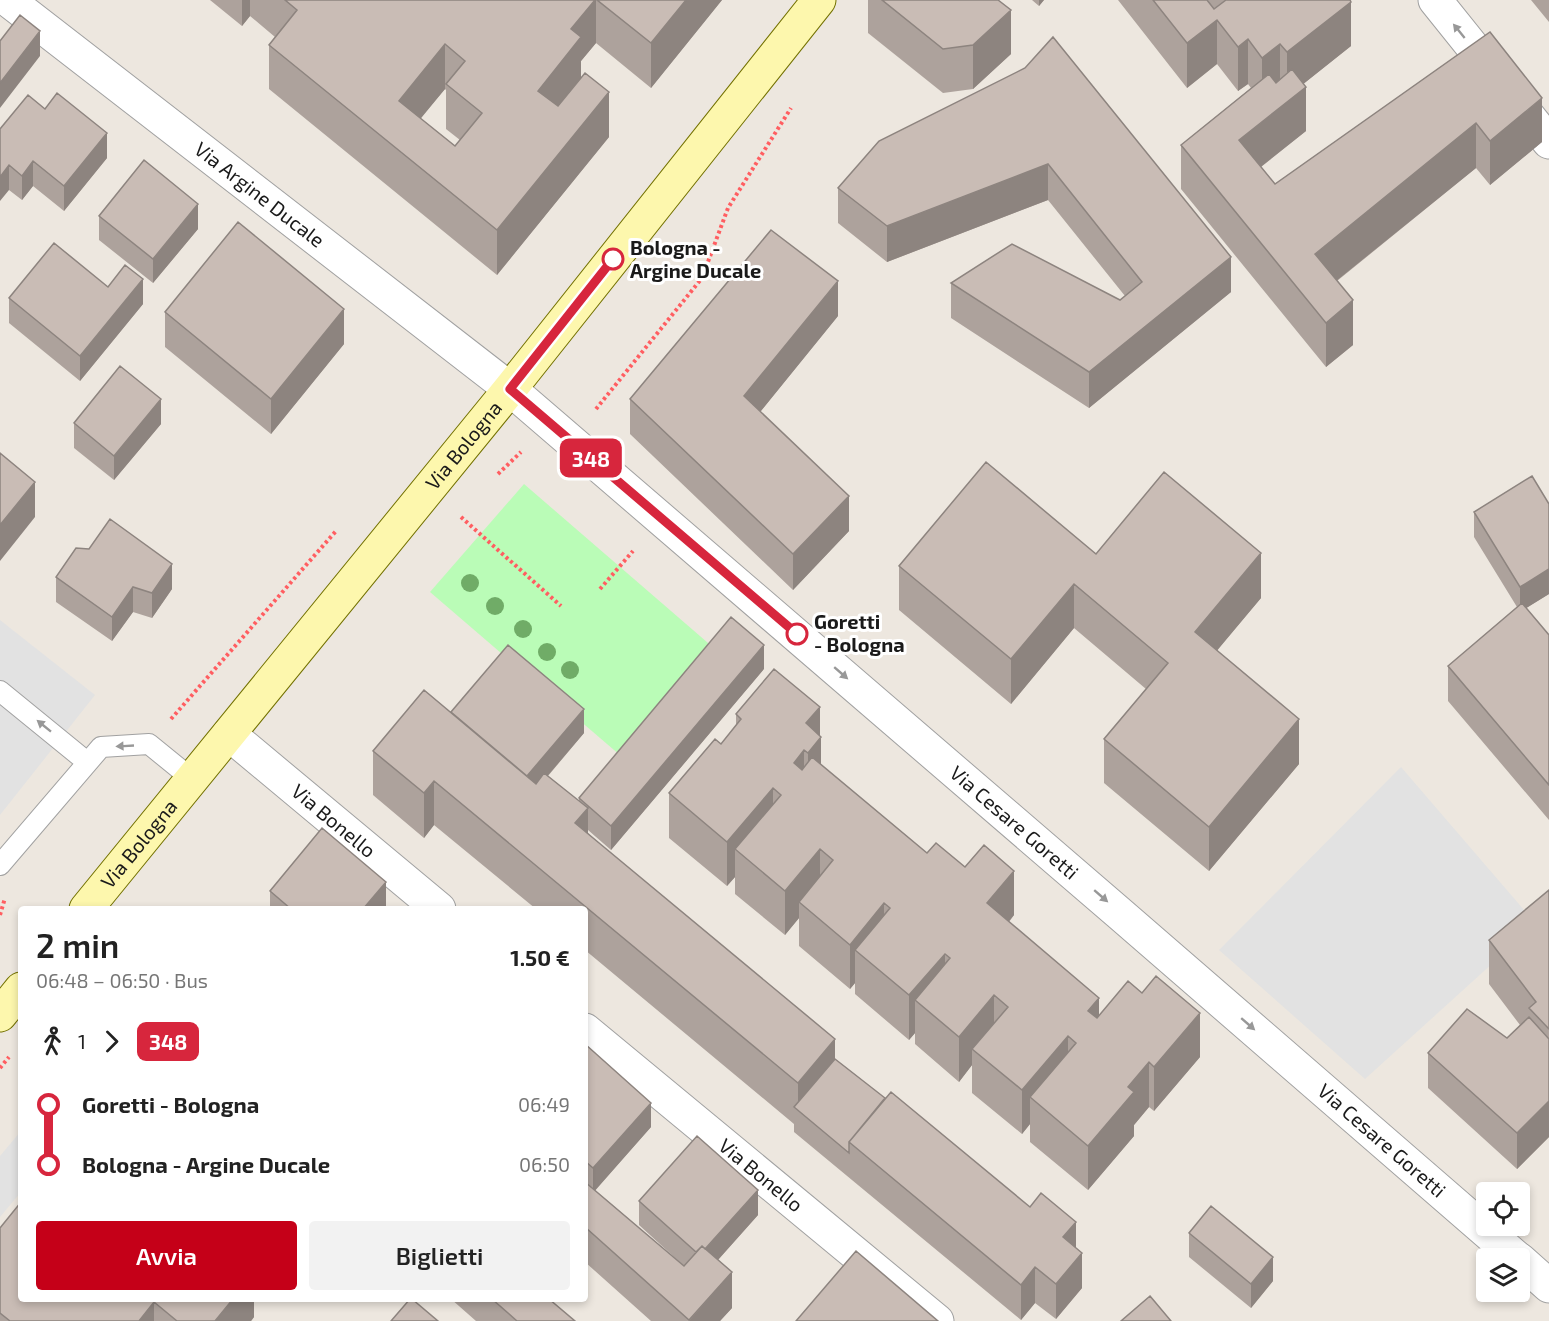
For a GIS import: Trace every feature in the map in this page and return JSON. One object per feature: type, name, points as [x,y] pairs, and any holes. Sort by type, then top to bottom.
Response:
[{"type":"street","name":"Via Argine Ducale","points":[[8,0],[510,389]]},
{"type":"street","name":"Via Bologna","points":[[88,906],[510,389],[796,13],[819,0]]},
{"type":"street","points":[[1435,0],[1549,142]]},
{"type":"street","name":"Via Cesare Goretti","points":[[510,389],[1505,1248]]},
{"type":"street","name":"Via Bonello","points":[[229,734],[435,906]]},
{"type":"street","points":[[0,1015],[18,994]]},
{"type":"street","name":"Via Bonello","points":[[588,1032],[937,1321]]},
{"type":"street","name":"Via Cesare Goretti","points":[[1530,1269],[1549,1286]]},
{"type":"lane","points":[[0,691],[87,762]]},
{"type":"lane","points":[[0,865],[100,747],[149,744],[192,779]]},
{"type":"path","points":[[491,481],[521,452],[571,440],[702,279],[728,208],[791,107]]},
{"type":"path","points":[[453,525],[460,516],[561,606]]},
{"type":"path","points":[[149,744],[339,528]]},
{"type":"path","points":[[600,589],[634,550]]},
{"type":"path","points":[[0,915],[6,897]]},
{"type":"green space","points":[[524,484],[715,649],[621,756],[430,592]]},
{"type":"shaded area","points":[[0,620],[95,695],[0,815]]},
{"type":"shaded area","points":[[1401,767],[1536,924],[1365,1079],[1219,950]]},
{"type":"shaded area","points":[[18,1135],[18,1196],[0,1217],[0,1156]]},
{"type":"building","points":[[285,0],[595,0],[571,29],[581,37],[538,91],[558,106],[585,73],[609,92],[497,230],[269,45],[297,10]],"holes":[[[445,44],[465,61],[446,84],[482,113],[455,146],[399,101]]]},
{"type":"building","points":[[597,0],[686,0],[651,43]]},
{"type":"building","points":[[882,0],[998,0],[1011,10],[973,45],[943,49]]},
{"type":"building","points":[[1153,0],[1207,0],[1214,9],[1226,0],[1350,0],[1351,2],[1287,52],[1280,44],[1262,58],[1248,39],[1238,47],[1217,20],[1187,43]]},
{"type":"building","points":[[20,15],[40,31],[0,83],[0,41]]},
{"type":"building","points":[[1490,32],[1542,98],[1490,141],[1476,123],[1315,254],[1353,300],[1326,323],[1181,145],[1269,74],[1276,83],[1292,69],[1306,87],[1239,140],[1275,184]]},
{"type":"building","points":[[1053,37],[1231,257],[1089,372],[951,283],[1012,244],[1120,300],[1142,282],[1048,164],[887,226],[838,188],[879,141],[1025,68]]},
{"type":"building","points":[[57,93],[107,133],[64,186],[33,161],[22,176],[9,165],[0,177],[0,129],[28,95],[45,109]]},
{"type":"building","points":[[144,160],[198,204],[153,259],[99,216]]},
{"type":"building","points":[[238,222],[344,309],[271,399],[165,312]]},
{"type":"building","points":[[771,230],[838,281],[744,396],[849,496],[793,554],[630,399]]},
{"type":"building","points":[[54,243],[108,287],[125,265],[143,279],[80,356],[9,298]]},
{"type":"building","points":[[120,366],[161,399],[114,456],[74,423]]},
{"type":"building","points":[[0,453],[35,482],[0,525]]},
{"type":"building","points":[[986,462],[1096,554],[1164,472],[1261,553],[1195,632],[1299,719],[1209,827],[1104,739],[1168,663],[1074,584],[1011,659],[899,566]]},
{"type":"building","points":[[1532,476],[1549,504],[1549,569],[1520,587],[1474,512]]},
{"type":"building","points":[[110,519],[172,564],[152,593],[133,587],[112,617],[56,577],[76,548],[89,549]]},
{"type":"building","points":[[1522,603],[1549,635],[1549,785],[1448,666]]},
{"type":"building","points":[[731,617],[764,645],[611,826],[579,798]]},
{"type":"building","points":[[508,645],[584,709],[527,776],[451,712]]},
{"type":"building","points":[[774,669],[820,707],[806,723],[821,737],[808,753],[804,750],[794,763],[802,770],[812,757],[927,853],[936,843],[965,867],[984,845],[1014,871],[987,903],[1099,998],[1088,1011],[1097,1018],[1128,981],[1142,993],[1156,976],[1200,1013],[1154,1067],[1149,1062],[1128,1087],[1134,1092],[1088,1146],[1030,1097],[1076,1043],[1068,1036],[1022,1090],[972,1049],[1008,1007],[994,995],[959,1037],[915,1000],[950,958],[945,954],[909,995],[855,950],[890,908],[884,903],[850,945],[799,902],[833,860],[820,849],[785,891],[735,849],[781,795],[773,788],[727,842],[669,793],[715,739],[721,744],[741,719],[736,714]]},
{"type":"building","points":[[424,690],[536,784],[544,773],[588,808],[575,823],[835,1039],[798,1083],[588,909],[588,906],[585,906],[434,781],[424,793],[373,751]]},
{"type":"building","points":[[322,828],[386,882],[366,906],[288,906],[270,891]]},
{"type":"building","points":[[1549,890],[1549,1029],[1529,1008],[1536,1002],[1489,940]]},
{"type":"building","points":[[1467,1009],[1507,1038],[1529,1017],[1549,1039],[1549,1101],[1517,1133],[1428,1053]]},
{"type":"building","points":[[588,1047],[651,1103],[593,1168],[588,1164]]},
{"type":"building","points":[[835,1059],[885,1098],[849,1142],[849,1153],[794,1107]]},
{"type":"building","points":[[891,1092],[1030,1207],[1041,1193],[1076,1222],[1063,1237],[1082,1253],[1056,1284],[1035,1267],[1021,1285],[849,1142]]},
{"type":"building","points":[[697,1136],[758,1190],[705,1249],[702,1246],[696,1252],[639,1201]]},
{"type":"building","points":[[588,1185],[684,1266],[702,1246],[732,1272],[689,1320],[588,1230]]},
{"type":"building","points":[[18,1206],[18,1302],[154,1302],[139,1321],[10,1321],[0,1313],[0,1228]]},
{"type":"building","points":[[1211,1206],[1273,1257],[1251,1284],[1189,1233]]},
{"type":"building","points":[[856,1251],[938,1321],[796,1321]]},
{"type":"building","points":[[1150,1296],[1171,1321],[1121,1321]]},
{"type":"building","points":[[154,1302],[231,1302],[215,1321],[177,1321]]},
{"type":"building","points":[[407,1302],[416,1302],[438,1321],[391,1321]]},
{"type":"building","points":[[495,1302],[553,1302],[575,1321],[517,1321]]},
{"type":"bus line","name":"348","points":[[613,259],[510,389],[797,634]]},
{"type":"place","name":"Bologna - Argine Ducale","points":[[613,259]]},
{"type":"place","name":"Goretti - Bologna","points":[[797,634]]}]
